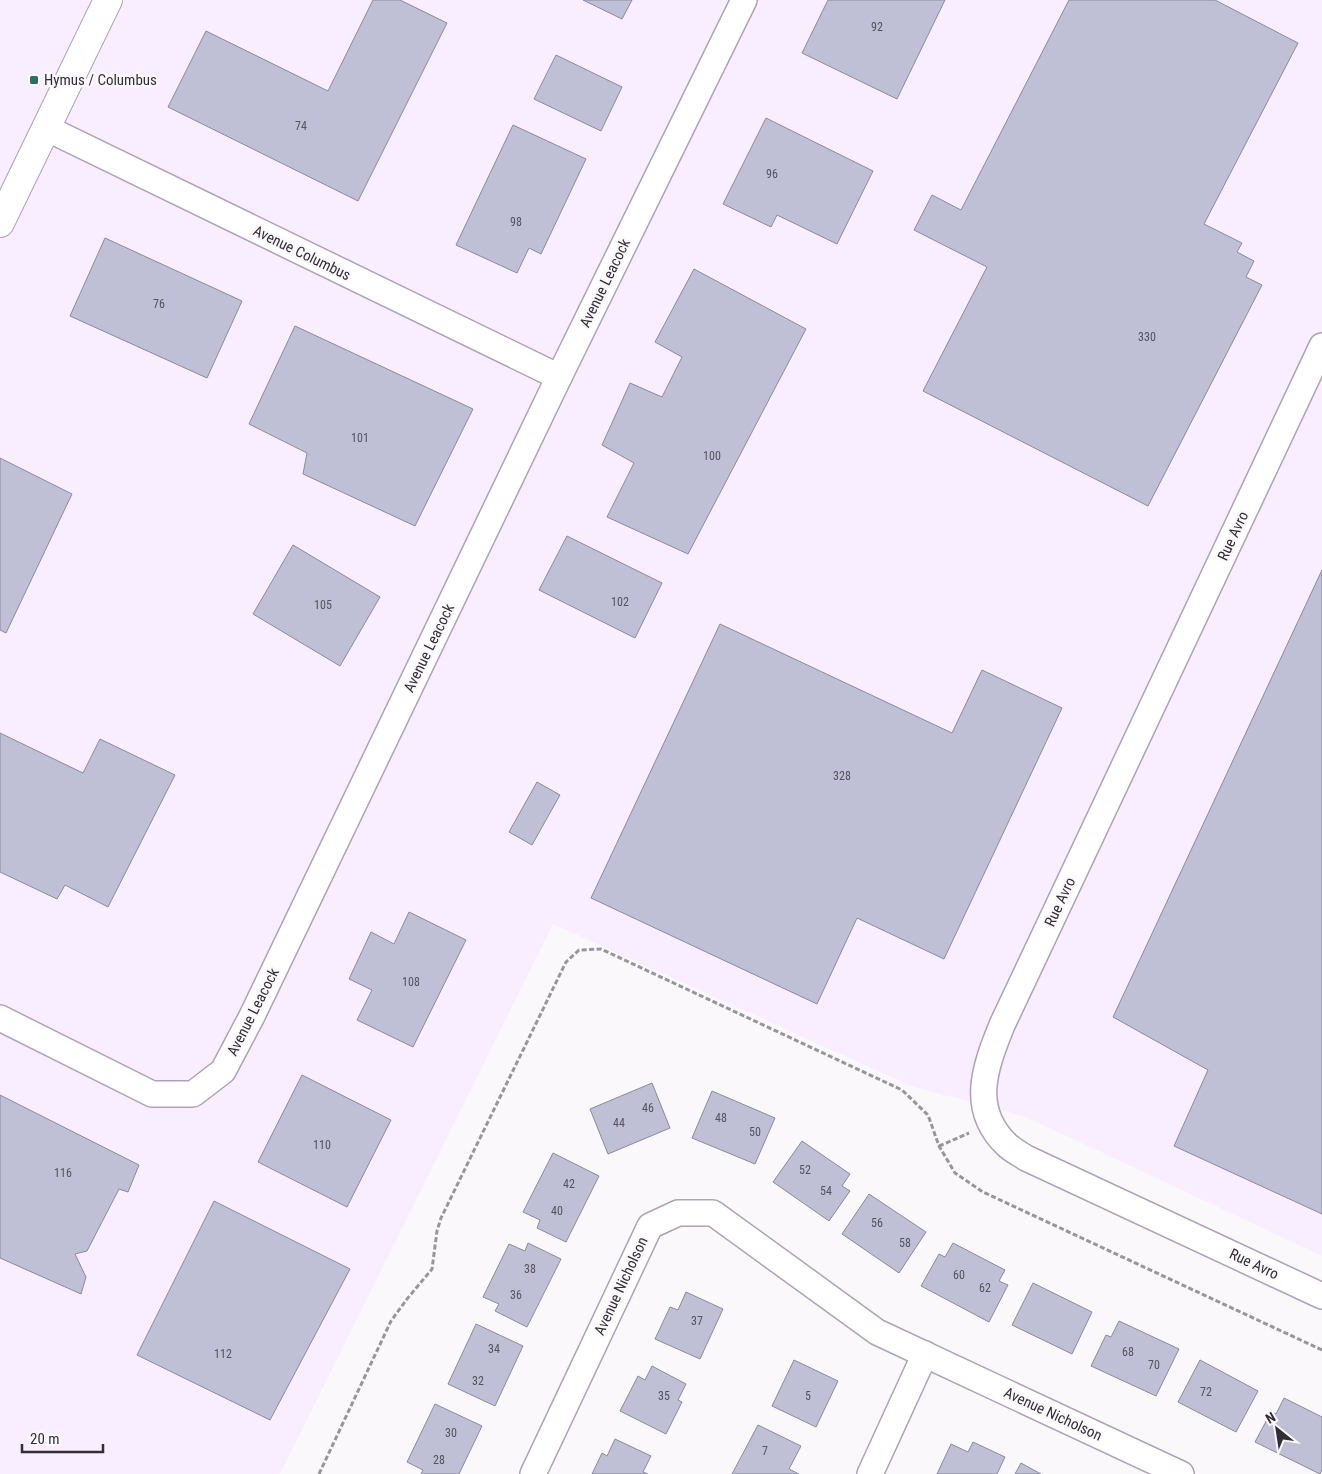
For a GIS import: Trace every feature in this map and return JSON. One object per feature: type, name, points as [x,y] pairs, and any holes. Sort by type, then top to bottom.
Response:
[{"type":"street","points":[[0,224],[108,0]]},
{"type":"street","name":"Avenue Leacock","points":[[0,1018],[152,1094],[193,1094],[223,1071],[256,1007],[559,377],[744,0]]},
{"type":"street","name":"Avenue Columbus","points":[[46,128],[559,377]]},
{"type":"street","name":"Rue Avro","points":[[1322,346],[1002,1025],[990,1055],[984,1081],[983,1098],[987,1117],[996,1132],[1008,1146],[1026,1158],[1322,1296]]},
{"type":"street","name":"Avenue Nicholson","points":[[532,1474],[650,1226],[678,1213],[713,1213],[877,1332],[1181,1474]]},
{"type":"street","points":[[870,1474],[925,1354]]},
{"type":"path","points":[[319,1474],[391,1320],[432,1269],[437,1231],[441,1218],[566,962],[579,950],[601,949],[902,1090],[928,1115],[939,1146],[955,1173],[983,1192],[1322,1350]]},
{"type":"shaded area","points":[[0,0],[1322,0],[1322,1256],[1026,1117],[911,1086],[553,924],[280,1474],[0,1474]]},
{"type":"building","points":[[373,0],[400,0],[447,23],[358,201],[168,107],[206,31],[328,91]]},
{"type":"building","points":[[583,0],[632,0],[622,19]]},
{"type":"building","points":[[828,0],[945,0],[897,99],[802,53]]},
{"type":"building","points":[[1069,0],[1215,0],[1298,43],[1204,224],[1242,243],[1237,252],[1254,261],[1246,277],[1262,285],[1148,506],[923,391],[987,267],[914,230],[932,195],[961,210]]},
{"type":"building","points":[[556,55],[622,87],[601,131],[534,99]]},
{"type":"building","points":[[766,118],[873,171],[837,244],[777,215],[771,227],[723,204]]},
{"type":"building","points":[[513,125],[586,159],[541,254],[529,248],[517,273],[456,245]]},
{"type":"building","points":[[105,238],[242,301],[207,378],[70,316]]},
{"type":"building","points":[[694,269],[806,329],[688,554],[607,517],[634,463],[602,445],[630,383],[662,397],[682,357],[655,342]]},
{"type":"building","points":[[295,326],[473,409],[415,526],[303,474],[307,453],[249,424]]},
{"type":"building","points":[[0,458],[72,494],[6,633],[0,630]]},
{"type":"building","points":[[567,536],[662,583],[635,638],[539,590]]},
{"type":"building","points":[[293,545],[380,597],[340,666],[253,614]]},
{"type":"building","points":[[1322,570],[1322,1214],[1174,1146],[1208,1070],[1113,1017]]},
{"type":"building","points":[[720,624],[952,733],[982,670],[1062,708],[944,959],[857,918],[817,1004],[591,898]]},
{"type":"building","points":[[0,733],[83,773],[100,739],[175,775],[108,907],[65,885],[57,899],[0,872]]},
{"type":"building","points":[[537,782],[560,795],[532,845],[509,832]]},
{"type":"building","points":[[409,912],[466,940],[413,1047],[357,1020],[372,990],[349,979],[371,932],[394,944]]},
{"type":"building","points":[[302,1075],[391,1120],[347,1207],[258,1162]]},
{"type":"building","points":[[652,1083],[670,1128],[608,1154],[590,1109]]},
{"type":"building","points":[[712,1091],[775,1118],[755,1164],[692,1138]]},
{"type":"building","points":[[0,1095],[139,1165],[128,1192],[119,1189],[87,1251],[75,1254],[86,1277],[81,1294],[0,1258]]},
{"type":"building","points":[[802,1141],[850,1174],[842,1186],[850,1191],[829,1221],[773,1182]]},
{"type":"building","points":[[553,1153],[599,1176],[566,1242],[537,1228],[540,1220],[523,1212]]},
{"type":"building","points":[[869,1194],[926,1232],[899,1273],[842,1234]]},
{"type":"building","points":[[214,1201],[350,1269],[270,1420],[137,1355]]},
{"type":"building","points":[[528,1243],[561,1259],[527,1327],[495,1311],[499,1304],[483,1297],[509,1244],[525,1251]]},
{"type":"building","points":[[953,1243],[1005,1270],[999,1281],[1008,1285],[989,1322],[921,1286],[939,1254],[945,1257]]},
{"type":"building","points":[[1033,1283],[1092,1312],[1072,1354],[1012,1325]]},
{"type":"building","points":[[686,1292],[723,1309],[700,1359],[655,1339],[670,1307],[678,1310]]},
{"type":"building","points":[[1119,1321],[1179,1349],[1156,1396],[1091,1366],[1106,1335],[1111,1337]]},
{"type":"building","points":[[476,1324],[523,1346],[495,1406],[448,1384]]},
{"type":"building","points":[[794,1360],[838,1381],[816,1427],[772,1406]]},
{"type":"building","points":[[1200,1360],[1258,1391],[1236,1432],[1178,1402]]},
{"type":"building","points":[[652,1366],[686,1384],[678,1400],[682,1402],[666,1434],[620,1411],[638,1376],[645,1380]]},
{"type":"building","points":[[1284,1398],[1322,1417],[1322,1470],[1320,1474],[1255,1442],[1271,1412],[1276,1414]]},
{"type":"building","points":[[435,1404],[482,1426],[459,1474],[421,1474],[423,1470],[407,1462]]},
{"type":"building","points":[[758,1425],[801,1446],[789,1469],[799,1474],[732,1474]]},
{"type":"building","points":[[615,1439],[651,1456],[643,1472],[648,1474],[592,1474],[602,1453],[607,1456]]},
{"type":"building","points":[[973,1442],[1005,1457],[997,1474],[937,1474],[951,1444],[968,1452]]},
{"type":"building","points":[[1021,1463],[1041,1474],[1015,1474]]},
{"type":"place","name":"Hymus / Columbus","points":[[34,80]]}]
